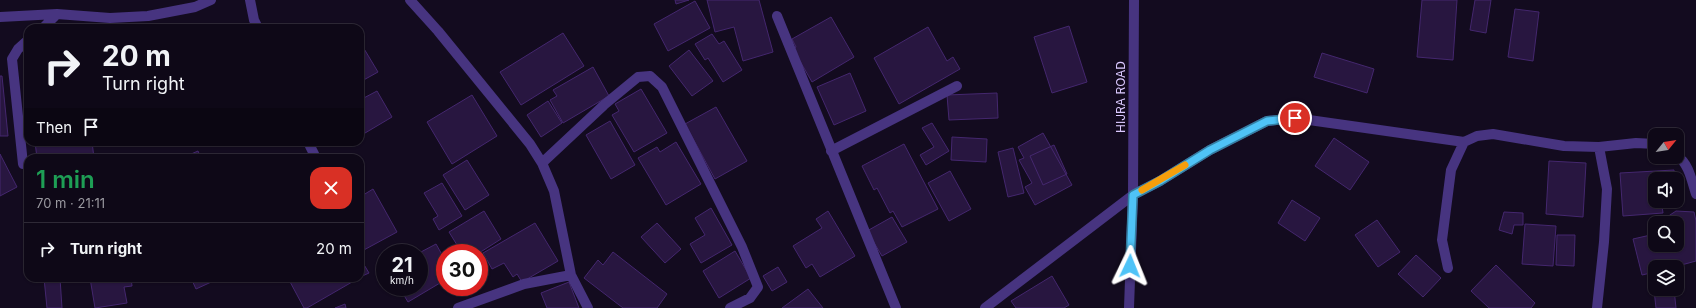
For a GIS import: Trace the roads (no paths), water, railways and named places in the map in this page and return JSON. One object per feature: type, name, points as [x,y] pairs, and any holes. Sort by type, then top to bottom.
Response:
[{"type":"street","points":[[0,17],[57,14],[110,18],[148,16],[195,7],[211,0]]},
{"type":"street","points":[[250,0],[256,24]]},
{"type":"street","points":[[410,0],[438,31],[525,138],[542,163],[554,191],[571,275],[588,308]]},
{"type":"street","name":"HIJRA ROAD","points":[[1129,308],[1133,195],[1134,0]]},
{"type":"street","points":[[47,24],[57,14]]},
{"type":"street","points":[[777,16],[896,308]]},
{"type":"street","points":[[23,164],[12,59],[18,49],[24,44]]},
{"type":"street","points":[[542,163],[604,105],[638,77],[650,76],[662,87],[742,247],[758,287],[750,298],[730,308]]},
{"type":"street","points":[[831,151],[957,86]]},
{"type":"street","points":[[985,308],[1133,195],[1160,181],[1210,150],[1267,121],[1295,118],[1464,142],[1477,136],[1493,134],[1564,146],[1599,147],[1636,143],[1648,144]]},
{"type":"street","points":[[1448,268],[1442,240],[1451,170],[1464,142]]},
{"type":"street","points":[[1597,308],[1604,242],[1607,189],[1599,147]]},
{"type":"street","points":[[1684,164],[1690,175],[1696,194]]},
{"type":"street","points":[[458,308],[524,284],[571,275]]}]
